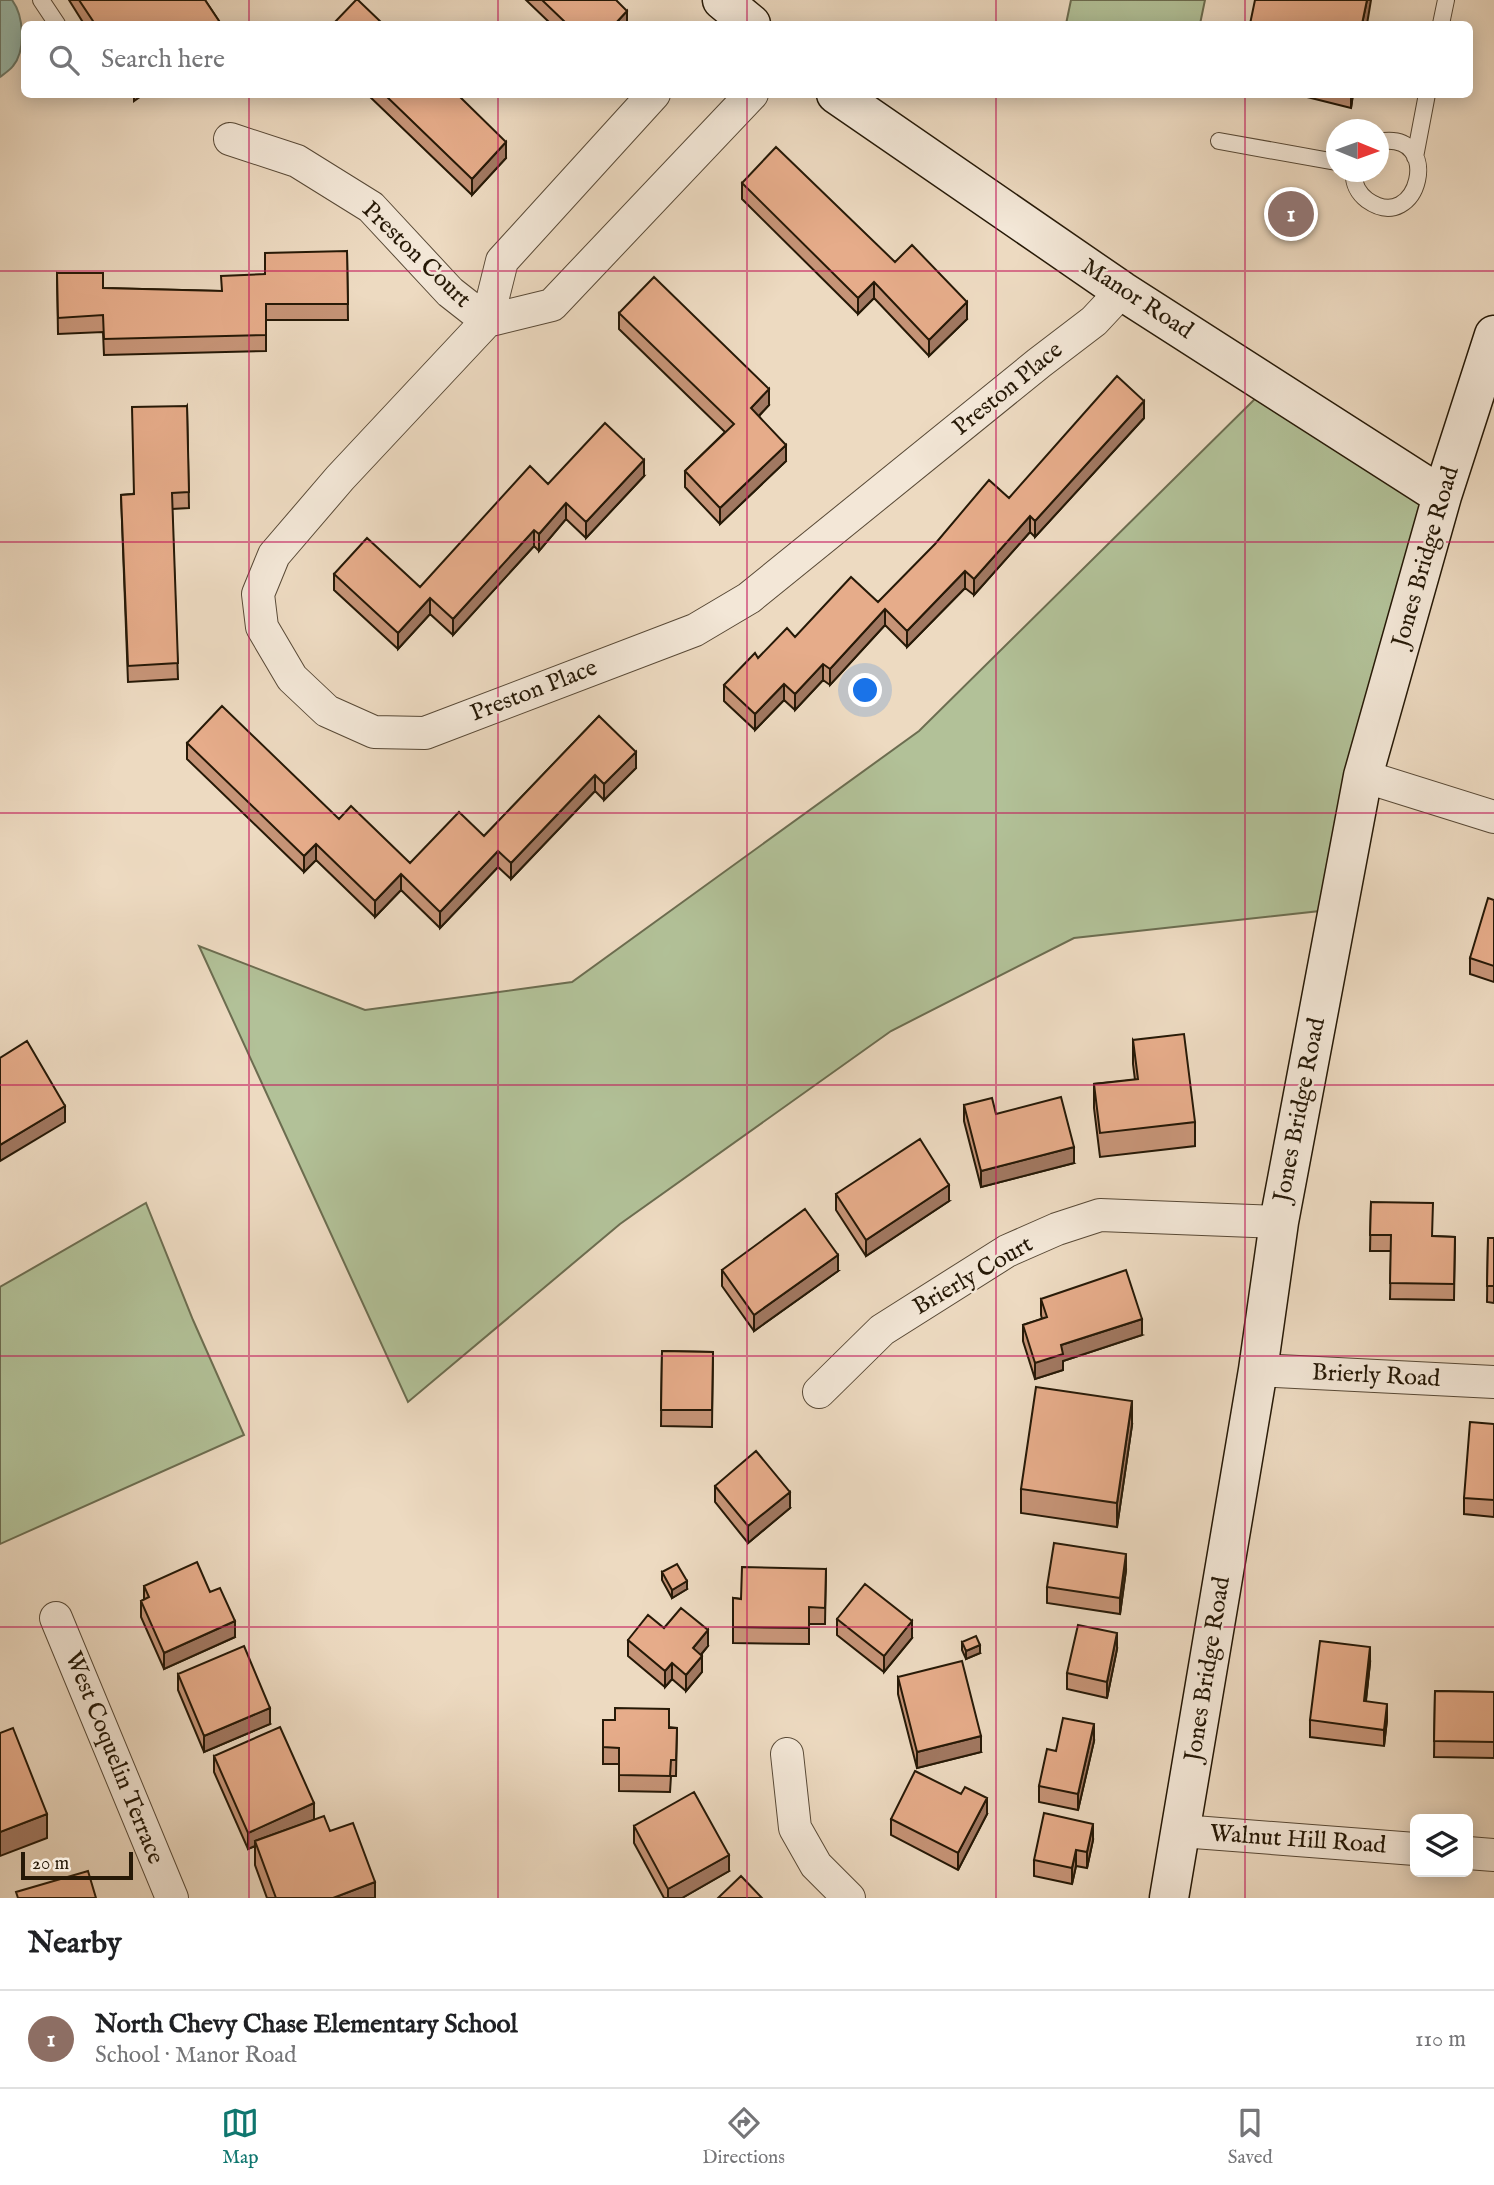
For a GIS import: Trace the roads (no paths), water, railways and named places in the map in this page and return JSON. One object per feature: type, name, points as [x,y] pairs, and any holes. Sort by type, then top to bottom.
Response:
[{"type":"main road","name":"Manor Road","points":[[842,98],[1122,291],[1442,496]]},
{"type":"main road","name":"Jones Bridge Road","points":[[1169,1898],[1258,1370],[1279,1222],[1363,776],[1442,496],[1494,335]]},
{"type":"street","name":"Preston Place","points":[[650,98],[502,261],[487,321],[340,478],[274,555],[258,594],[262,627],[292,678],[327,711],[374,732],[425,733],[695,630],[749,598],[1094,321],[1122,291]]},
{"type":"street","points":[[487,321],[552,305],[748,98]]},
{"type":"street","name":"Preston Court","points":[[230,139],[297,161],[371,207],[450,292],[487,321]]},
{"type":"street","points":[[1363,776],[1494,817]]},
{"type":"street","name":"Brierly Court","points":[[819,1392],[882,1330],[1007,1251],[1057,1230],[1100,1215],[1279,1222]]},
{"type":"street","name":"Brierly Road","points":[[1258,1370],[1494,1382]]},
{"type":"street","name":"West Coquelin Terrace","points":[[56,1618],[172,1898]]},
{"type":"street","points":[[787,1754],[795,1828],[816,1865],[849,1898]]},
{"type":"street","name":"Walnut Hill Road","points":[[1181,1831],[1410,1849]]},
{"type":"street","points":[[1473,1853],[1494,1855]]},
{"type":"lane","points":[[41,0],[55,21]]},
{"type":"lane","points":[[1442,21],[1446,0]]},
{"type":"lane","points":[[1415,157],[1426,98]]},
{"type":"lane","points":[[1219,141],[1326,160]]},
{"type":"lane","points":[[1356,182],[1357,191],[1378,206],[1391,207],[1413,194],[1419,182],[1415,157],[1407,147],[1395,141],[1389,141]]},
{"type":"place","name":"North Chevy Chase Elementary School","points":[[1291,214]]}]
